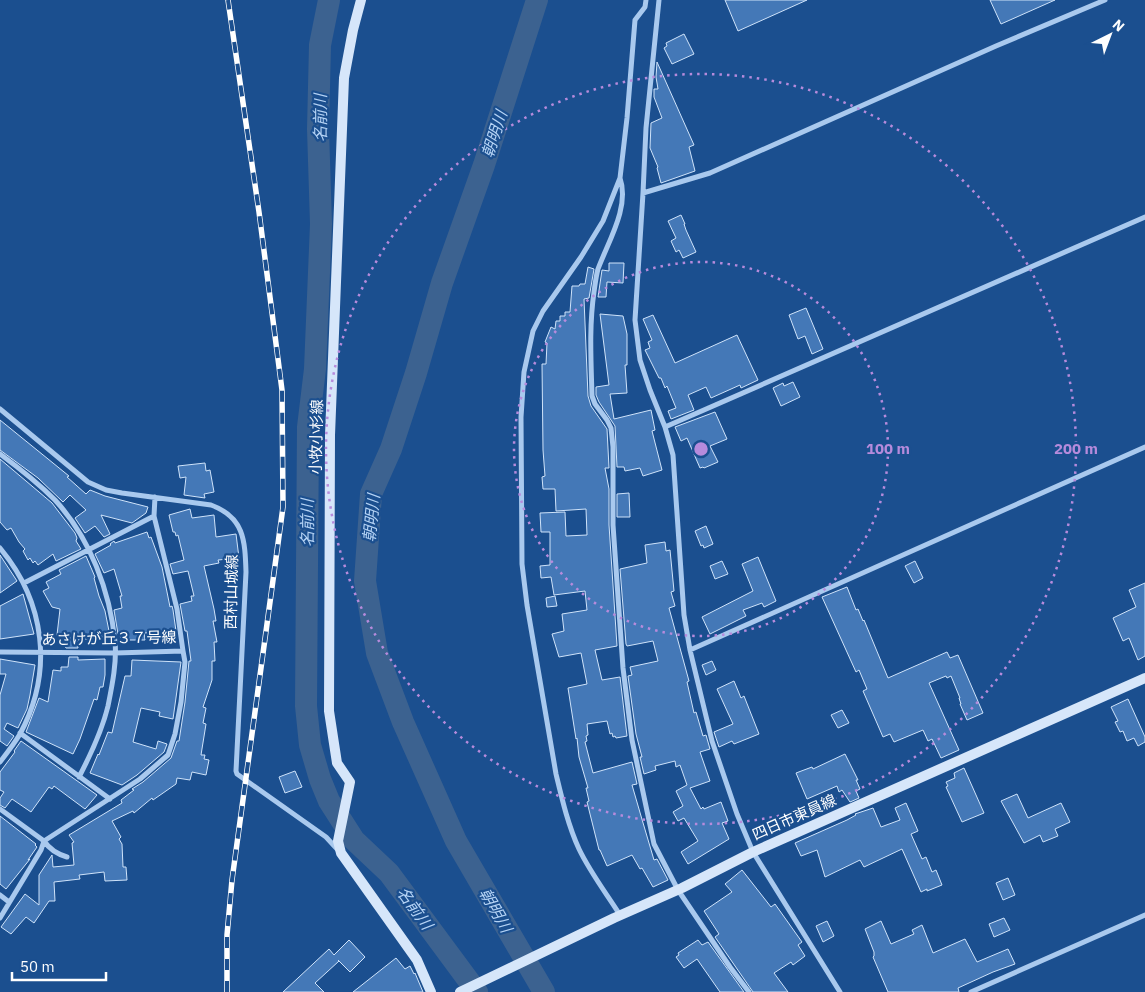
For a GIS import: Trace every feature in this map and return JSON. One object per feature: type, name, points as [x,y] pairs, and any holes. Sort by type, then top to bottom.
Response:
[{"type":"main road","name":"小牧小杉線","points":[[361,0],[344,78],[330,435],[329,711],[337,763],[350,782],[338,841],[341,853],[417,960],[432,992]]},
{"type":"main road","name":"四日市東員線","points":[[460,992],[678,890],[753,852],[1145,678]]},
{"type":"street","points":[[617,917],[579,848],[556,774],[522,564],[521,417],[524,372],[533,331],[543,311],[581,257],[603,221],[620,178],[635,20],[645,6],[646,0]]},
{"type":"street","points":[[659,0],[646,128],[635,320],[636,341],[640,360],[665,427],[673,455],[684,615],[690,650],[712,741],[722,773],[753,852],[840,992]]},
{"type":"street","points":[[643,192],[710,173],[996,46],[1105,0]]},
{"type":"street","points":[[620,178],[623,187],[622,200],[613,236],[598,271],[590,316],[592,396],[595,404],[611,428],[613,447],[613,525],[623,668],[632,740],[654,844],[678,890],[749,992]]},
{"type":"street","points":[[665,427],[1145,217]]},
{"type":"street","name":"西村山城線","points":[[0,409],[88,482],[114,491],[211,505],[223,509],[237,522],[244,541],[246,572],[236,771],[237,774],[326,837],[341,853]]},
{"type":"street","points":[[690,650],[1145,447]]},
{"type":"street","points":[[0,454],[27,474],[56,502],[73,523],[89,550],[107,596],[115,642],[108,707],[92,751],[79,776]]},
{"type":"street","name":"あさけが丘３７号線","points":[[0,652],[115,653],[183,651],[177,610],[154,516],[155,497]]},
{"type":"street","points":[[24,583],[154,516]]},
{"type":"street","points":[[0,548],[14,565],[24,583],[36,616],[40,652],[37,690],[20,733],[0,762]]},
{"type":"street","points":[[0,918],[41,850],[44,841],[110,799],[153,769],[168,755],[171,749],[183,689],[185,662],[183,651]]},
{"type":"street","points":[[20,733],[110,799]]},
{"type":"street","points":[[0,809],[44,841],[57,854],[67,857]]},
{"type":"street","points":[[0,895],[9,902]]},
{"type":"street","points":[[971,992],[1145,915]]},
{"type":"building","points":[[725,0],[807,0],[738,31]]},
{"type":"building","points":[[990,0],[1055,0],[1001,24]]},
{"type":"building","points":[[684,34],[694,54],[672,64],[664,48],[667,46],[666,43]]},
{"type":"building","points":[[657,62],[694,145],[689,147],[695,171],[661,183],[658,167],[650,148],[651,123],[662,118],[654,97],[654,89],[658,89],[656,77]]},
{"type":"building","points":[[681,215],[696,252],[683,258],[679,250],[676,252],[671,241],[676,238],[668,221]]},
{"type":"building","points":[[609,263],[624,263],[623,283],[607,282],[606,297],[598,297],[602,270],[609,271]]},
{"type":"building","points":[[588,267],[594,269],[589,298],[584,299],[588,396],[591,406],[607,429],[609,468],[605,468],[609,489],[609,525],[617,646],[595,650],[602,680],[620,677],[627,736],[613,737],[612,733],[610,734],[607,721],[587,724],[588,735],[585,742],[593,773],[632,762],[637,784],[632,785],[654,860],[657,859],[668,880],[653,887],[632,855],[607,866],[599,850],[587,802],[589,801],[586,788],[588,788],[579,757],[568,688],[587,684],[581,653],[559,657],[552,634],[564,631],[562,614],[587,610],[585,591],[554,595],[551,577],[541,578],[540,566],[550,565],[550,532],[541,532],[540,513],[565,512],[566,536],[587,535],[586,509],[556,511],[555,489],[543,489],[542,477],[545,476],[542,364],[546,364],[547,343],[545,342],[551,327],[555,329],[556,321],[560,321],[560,316],[565,316],[565,312],[570,312],[572,286],[585,284]]},
{"type":"building","points":[[806,308],[823,349],[812,354],[805,336],[798,339],[789,315]]},
{"type":"building","points":[[600,314],[623,316],[627,334],[627,365],[625,365],[627,393],[610,394],[614,419],[651,410],[655,430],[652,431],[662,470],[643,476],[640,468],[625,471],[624,467],[617,467],[615,426],[596,395],[596,387],[609,385]]},
{"type":"building","points":[[653,315],[675,363],[737,335],[758,380],[741,388],[740,385],[711,398],[706,387],[688,395],[694,410],[671,419],[668,411],[676,408],[667,386],[665,388],[645,350],[650,348],[648,342],[652,340],[643,319]]},
{"type":"building","points":[[793,382],[800,397],[781,406],[773,388],[783,383],[784,386]]},
{"type":"building","points":[[715,412],[727,439],[710,446],[718,462],[700,468],[687,438],[681,441],[675,427]]},
{"type":"building","points":[[0,420],[69,476],[67,477],[86,494],[90,490],[105,496],[148,507],[146,513],[132,523],[101,515],[110,534],[104,537],[95,526],[85,533],[75,518],[86,510],[70,495],[63,502],[38,478],[0,450]]},
{"type":"building","points":[[0,459],[52,503],[75,533],[76,541],[81,549],[56,561],[53,554],[38,565],[35,561],[33,563],[30,558],[28,560],[23,551],[25,549],[11,528],[7,530],[0,522]]},
{"type":"building","points":[[205,463],[206,471],[210,470],[214,492],[204,494],[205,498],[184,495],[186,477],[180,478],[178,466]]},
{"type":"building","points":[[629,493],[630,517],[617,517],[617,494]]},
{"type":"building","points":[[190,509],[192,518],[214,515],[216,537],[236,534],[239,558],[218,560],[219,563],[204,566],[214,609],[216,621],[213,621],[217,642],[214,642],[215,661],[212,661],[212,680],[203,707],[206,708],[203,723],[206,724],[201,755],[205,755],[204,759],[209,760],[206,775],[192,772],[190,780],[177,778],[176,784],[153,800],[152,798],[134,813],[133,811],[112,821],[121,837],[119,839],[122,844],[123,867],[126,867],[127,880],[105,881],[104,872],[79,875],[80,879],[54,882],[55,901],[49,901],[34,923],[26,917],[11,934],[1,927],[25,894],[39,905],[39,875],[52,855],[53,867],[74,865],[72,843],[74,842],[69,835],[122,803],[121,800],[134,790],[132,789],[171,758],[177,741],[179,741],[189,661],[191,661],[187,631],[185,631],[180,604],[192,601],[191,596],[194,596],[188,571],[173,574],[170,564],[184,560],[178,535],[176,536],[175,532],[173,532],[169,515]]},
{"type":"building","points":[[706,526],[713,544],[704,548],[703,545],[701,546],[695,531]]},
{"type":"building","points":[[147,532],[149,538],[151,537],[162,567],[170,607],[172,606],[173,610],[176,631],[144,633],[145,640],[121,640],[120,634],[118,634],[114,610],[122,608],[120,596],[122,596],[114,569],[104,573],[95,554],[111,545],[114,541],[115,543]]},
{"type":"building","points":[[665,542],[666,551],[670,550],[674,591],[671,592],[675,606],[669,608],[689,681],[687,682],[694,713],[696,712],[703,736],[706,735],[710,749],[700,752],[710,781],[690,788],[701,809],[721,802],[728,821],[722,823],[729,839],[688,864],[681,852],[698,841],[684,818],[678,821],[673,812],[683,806],[676,791],[687,785],[680,765],[676,767],[675,761],[655,766],[656,770],[644,774],[640,757],[642,757],[636,734],[628,676],[632,675],[630,667],[658,661],[653,641],[627,646],[626,644],[620,569],[647,563],[645,545]]},
{"type":"building","points":[[0,555],[17,581],[0,593]]},
{"type":"building","points":[[86,556],[95,577],[110,636],[77,640],[78,648],[66,648],[57,635],[60,609],[52,607],[43,591],[49,588],[46,582],[61,574],[59,570]]},
{"type":"building","points":[[758,557],[776,601],[764,607],[762,603],[743,610],[746,616],[710,634],[702,617],[753,591],[742,564]]},
{"type":"building","points":[[722,561],[728,574],[715,579],[710,566]]},
{"type":"building","points":[[915,561],[923,578],[914,583],[905,566]]},
{"type":"building","points":[[1145,583],[1145,656],[1138,660],[1129,638],[1123,641],[1113,618],[1136,607],[1129,590]]},
{"type":"building","points":[[847,587],[856,610],[858,609],[864,620],[888,678],[947,652],[950,658],[958,655],[983,713],[967,720],[951,676],[947,678],[946,676],[929,683],[959,750],[941,758],[932,739],[928,741],[923,730],[894,742],[890,734],[883,737],[863,691],[867,689],[859,670],[856,672],[822,597]]},
{"type":"building","points":[[23,594],[34,634],[0,639],[0,606]]},
{"type":"building","points":[[555,596],[557,606],[547,607],[546,598]]},
{"type":"building","points":[[69,657],[78,657],[78,660],[105,659],[103,687],[100,687],[97,700],[94,699],[73,754],[26,732],[39,698],[48,702],[53,670],[61,671],[61,667],[68,667]]},
{"type":"building","points":[[0,659],[35,665],[27,709],[18,728],[7,723],[4,729],[14,736],[7,746],[0,741],[0,695],[6,674],[0,674]]},
{"type":"building","points":[[132,660],[181,662],[173,719],[159,716],[160,712],[141,708],[133,742],[156,749],[158,741],[167,744],[164,752],[122,785],[90,773],[108,732],[112,733],[125,676],[131,676]]},
{"type":"building","points":[[712,661],[716,670],[706,675],[702,665]]},
{"type":"building","points":[[734,681],[741,698],[744,696],[759,734],[734,744],[732,741],[719,747],[714,732],[733,724],[717,689]]},
{"type":"building","points":[[1128,699],[1145,737],[1145,742],[1138,746],[1134,738],[1127,741],[1123,731],[1120,732],[1115,722],[1118,721],[1111,707]]},
{"type":"building","points":[[842,710],[849,723],[838,728],[831,715]]},
{"type":"building","points":[[21,741],[97,795],[85,809],[54,786],[52,789],[49,787],[31,812],[12,799],[5,808],[0,805],[0,798],[4,792],[0,790],[0,772]]},
{"type":"building","points":[[845,754],[858,780],[856,780],[860,789],[856,791],[859,798],[850,802],[842,790],[839,792],[837,786],[807,799],[796,773],[812,767],[813,769]]},
{"type":"building","points":[[964,768],[984,813],[962,822],[946,787],[948,786],[946,782],[955,778],[954,773]]},
{"type":"building","points":[[295,771],[302,787],[285,793],[279,777]]},
{"type":"building","points":[[1017,794],[1028,818],[1061,803],[1070,822],[1055,829],[1058,836],[1043,842],[1040,835],[1024,843],[1001,801]]},
{"type":"building","points":[[906,803],[918,831],[911,834],[922,859],[926,857],[932,872],[936,870],[942,885],[927,891],[927,889],[921,892],[902,849],[864,867],[860,860],[825,877],[817,850],[801,856],[795,843],[847,820],[855,814],[873,808],[881,827],[900,820],[895,808]]},
{"type":"building","points":[[0,816],[36,844],[37,847],[6,889],[0,884]]},
{"type":"building","points":[[742,870],[771,907],[775,904],[802,942],[798,945],[805,956],[793,965],[791,962],[774,973],[788,992],[753,992],[715,937],[719,934],[704,911],[732,892],[725,884]]},
{"type":"building","points":[[1008,878],[1015,895],[1003,900],[996,883]]},
{"type":"building","points":[[1004,918],[1010,930],[994,937],[989,924]]},
{"type":"building","points":[[827,921],[834,936],[823,942],[816,926]]},
{"type":"building","points":[[881,921],[891,944],[914,934],[912,930],[922,925],[933,953],[965,939],[977,962],[1008,949],[1015,964],[958,988],[959,992],[888,992],[873,957],[874,952],[865,929]]},
{"type":"building","points":[[349,940],[365,957],[350,972],[339,961],[315,983],[324,992],[283,992],[329,949],[334,955]]},
{"type":"building","points":[[698,940],[702,945],[708,942],[744,992],[720,992],[697,959],[684,968],[676,957],[679,955],[678,953]]},
{"type":"building","points":[[396,958],[405,969],[410,966],[423,992],[353,992]]},
{"type":"waterway","name":"名前川","points":[[329,0],[320,45],[318,129],[321,224],[315,369],[308,427],[306,706],[310,745],[329,801],[354,840],[389,873],[477,992]]},
{"type":"waterway","name":"朝明川","points":[[537,0],[484,165],[442,283],[416,373],[391,449],[371,494],[365,581],[377,653],[403,722],[456,841],[544,992]]},
{"type":"railway","points":[[227,992],[227,935],[232,880],[283,507],[282,390],[259,212],[228,0]]}]
